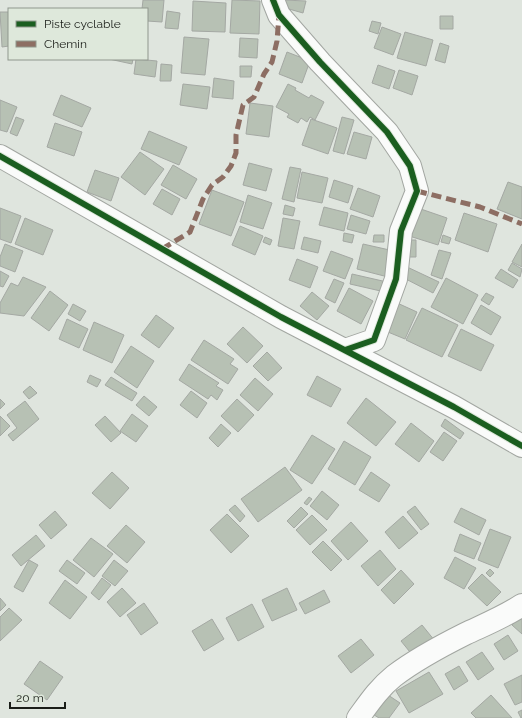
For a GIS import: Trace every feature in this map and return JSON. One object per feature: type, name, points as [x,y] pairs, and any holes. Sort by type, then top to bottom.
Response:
[{"type":"street","points":[[273,0],[279,15],[320,62],[387,132],[410,166],[416,191],[401,231],[396,279],[374,340],[344,350]]},
{"type":"street","points":[[0,156],[281,317],[454,407],[522,446]]},
{"type":"street","points":[[358,718],[376,693],[393,677],[434,650],[465,634],[490,624],[522,605]]},
{"type":"building","points":[[143,0],[164,0],[162,22],[148,21],[148,8],[142,8]]},
{"type":"building","points":[[232,0],[260,1],[259,34],[230,33]]},
{"type":"building","points":[[284,0],[306,1],[303,13],[282,7]]},
{"type":"building","points":[[193,1],[226,3],[225,32],[192,31]]},
{"type":"building","points":[[167,11],[180,13],[178,29],[165,28]]},
{"type":"building","points":[[0,12],[8,12],[8,46],[2,47]]},
{"type":"building","points":[[440,16],[453,16],[453,29],[440,29]]},
{"type":"building","points":[[372,21],[381,23],[378,34],[369,31]]},
{"type":"building","points":[[382,27],[401,34],[393,55],[374,48]]},
{"type":"building","points":[[405,32],[433,40],[426,66],[397,58]]},
{"type":"building","points":[[184,37],[209,39],[205,75],[181,73]]},
{"type":"building","points":[[240,38],[258,39],[257,58],[239,57]]},
{"type":"building","points":[[440,43],[449,46],[445,63],[435,60]]},
{"type":"building","points":[[287,52],[310,61],[302,83],[279,74]]},
{"type":"building","points":[[114,60],[133,60],[132,64]]},
{"type":"building","points":[[136,60],[157,61],[155,77],[134,74]]},
{"type":"building","points":[[161,64],[172,65],[171,81],[160,81]]},
{"type":"building","points":[[378,65],[395,71],[389,89],[372,83]]},
{"type":"building","points":[[240,66],[252,66],[251,77],[240,77]]},
{"type":"building","points":[[399,70],[418,76],[412,95],[393,88]]},
{"type":"building","points":[[214,78],[234,81],[233,99],[212,97]]},
{"type":"building","points":[[183,84],[210,87],[207,109],[180,105]]},
{"type":"building","points":[[288,84],[309,98],[311,95],[324,102],[315,120],[310,117],[307,122],[301,118],[298,123],[287,117],[289,114],[276,107]]},
{"type":"building","points":[[61,95],[91,108],[82,127],[53,115]]},
{"type":"building","points":[[0,100],[17,107],[7,132],[0,130]]},
{"type":"building","points":[[250,103],[273,106],[269,137],[246,134]]},
{"type":"building","points":[[16,117],[24,120],[17,136],[10,133]]},
{"type":"building","points":[[342,117],[354,120],[344,154],[333,151]]},
{"type":"building","points":[[311,119],[337,128],[328,154],[302,145]]},
{"type":"building","points":[[55,123],[82,132],[74,156],[47,147]]},
{"type":"building","points":[[149,131],[187,147],[179,165],[141,149]]},
{"type":"building","points":[[354,132],[372,137],[366,159],[347,154]]},
{"type":"building","points":[[140,152],[164,169],[145,195],[121,177]]},
{"type":"building","points":[[249,163],[272,169],[266,191],[243,185]]},
{"type":"building","points":[[173,165],[197,179],[186,199],[161,185]]},
{"type":"building","points":[[290,167],[301,169],[294,202],[282,199]]},
{"type":"building","points":[[95,170],[119,178],[111,201],[87,192]]},
{"type":"building","points":[[302,172],[328,178],[322,203],[297,198]]},
{"type":"building","points":[[334,180],[353,186],[348,203],[329,197]]},
{"type":"building","points":[[508,182],[522,187],[522,219],[497,209]]},
{"type":"building","points":[[358,188],[380,196],[373,217],[350,209]]},
{"type":"building","points":[[162,189],[180,199],[172,215],[153,204]]},
{"type":"building","points":[[212,190],[244,202],[231,236],[199,224]]},
{"type":"building","points":[[248,195],[272,203],[263,229],[240,222]]},
{"type":"building","points":[[285,205],[295,208],[293,216],[283,214]]},
{"type":"building","points":[[324,207],[348,213],[344,231],[319,225]]},
{"type":"building","points":[[415,207],[447,218],[438,245],[406,235]]},
{"type":"building","points":[[0,208],[21,216],[11,243],[0,239]]},
{"type":"building","points":[[464,213],[497,224],[488,252],[455,240]]},
{"type":"building","points":[[351,215],[370,221],[366,234],[347,229]]},
{"type":"building","points":[[25,218],[53,230],[43,255],[15,244]]},
{"type":"building","points":[[283,218],[300,221],[294,249],[278,246]]},
{"type":"building","points":[[240,226],[263,236],[255,255],[232,245]]},
{"type":"building","points":[[344,233],[354,235],[352,243],[343,241]]},
{"type":"building","points":[[374,235],[384,235],[384,242],[373,242]]},
{"type":"building","points":[[443,235],[451,238],[449,244],[441,242]]},
{"type":"building","points":[[265,237],[272,240],[270,245],[263,242]]},
{"type":"building","points":[[304,237],[321,241],[318,253],[301,249]]},
{"type":"building","points":[[408,240],[416,240],[416,257],[408,257]]},
{"type":"building","points":[[5,244],[23,251],[15,272],[0,266],[0,257]]},
{"type":"building","points":[[363,244],[394,251],[388,277],[357,269]]},
{"type":"building","points":[[522,244],[522,267],[512,262]]},
{"type":"building","points":[[439,250],[451,253],[442,279],[431,275]]},
{"type":"building","points":[[331,251],[353,259],[345,279],[323,271]]},
{"type":"building","points":[[297,259],[318,267],[310,288],[289,280]]},
{"type":"building","points":[[512,263],[522,269],[520,277],[508,270]]},
{"type":"building","points":[[405,266],[439,282],[433,293],[400,276]]},
{"type":"building","points":[[501,269],[518,280],[513,288],[495,278]]},
{"type":"building","points":[[0,271],[9,276],[3,287],[0,286]]},
{"type":"building","points":[[352,274],[387,282],[385,292],[350,284]]},
{"type":"building","points":[[23,277],[46,287],[24,316],[0,313],[0,303],[11,283],[18,286]]},
{"type":"building","points":[[446,278],[478,295],[463,324],[431,307]]},
{"type":"building","points":[[334,279],[344,283],[335,303],[325,298]]},
{"type":"building","points":[[349,288],[373,301],[361,324],[337,311]]},
{"type":"building","points":[[50,291],[68,305],[49,331],[31,318]]},
{"type":"building","points":[[312,292],[329,306],[317,320],[300,306]]},
{"type":"building","points":[[486,293],[494,297],[489,305],[481,300]]},
{"type":"building","points":[[395,302],[417,312],[405,339],[383,330]]},
{"type":"building","points":[[73,304],[86,311],[80,321],[68,314]]},
{"type":"building","points":[[481,305],[501,317],[491,335],[471,323]]},
{"type":"building","points":[[422,308],[458,325],[442,357],[406,340]]},
{"type":"building","points":[[156,315],[174,328],[159,348],[141,335]]},
{"type":"building","points":[[67,319],[88,329],[79,348],[59,339]]},
{"type":"building","points":[[94,322],[124,335],[112,363],[83,350]]},
{"type":"building","points":[[243,327],[263,346],[247,363],[227,344]]},
{"type":"building","points":[[461,329],[494,345],[481,371],[448,356]]},
{"type":"building","points":[[204,340],[234,359],[230,364],[238,369],[228,384],[191,360]]},
{"type":"building","points":[[131,346],[154,361],[137,388],[114,372]]},
{"type":"building","points":[[267,352],[282,368],[268,381],[253,366]]},
{"type":"building","points":[[189,364],[219,383],[216,386],[223,390],[217,400],[211,395],[208,399],[179,380]]},
{"type":"building","points":[[90,375],[101,380],[97,387],[87,382]]},
{"type":"building","points":[[317,376],[341,389],[331,407],[307,395]]},
{"type":"building","points":[[111,377],[137,393],[132,401],[105,385]]},
{"type":"building","points":[[255,378],[273,394],[258,411],[240,395]]},
{"type":"building","points":[[30,386],[37,393],[29,399],[23,392]]},
{"type":"building","points":[[191,391],[207,403],[197,418],[180,405]]},
{"type":"building","points":[[144,396],[157,407],[149,416],[136,405]]},
{"type":"building","points":[[366,398],[396,422],[376,446],[347,423]]},
{"type":"building","points":[[0,399],[5,404],[0,409]]},
{"type":"building","points":[[237,399],[254,415],[238,432],[221,416]]},
{"type":"building","points":[[25,401],[39,419],[13,441],[8,435],[17,428],[7,415]]},
{"type":"building","points":[[132,414],[148,426],[136,442],[120,431]]},
{"type":"building","points":[[0,416],[10,426],[0,436]]},
{"type":"building","points":[[105,416],[121,433],[111,442],[95,425]]},
{"type":"building","points":[[445,419],[464,433],[460,439],[441,426]]},
{"type":"building","points":[[411,423],[434,441],[419,462],[395,444]]},
{"type":"building","points":[[221,424],[231,433],[218,447],[209,438]]},
{"type":"building","points":[[444,432],[457,441],[443,461],[430,452]]},
{"type":"building","points":[[312,435],[335,449],[312,484],[290,470]]},
{"type":"building","points":[[344,441],[371,457],[355,485],[328,469]]},
{"type":"building","points":[[285,467],[302,490],[258,522],[241,499]]},
{"type":"building","points":[[112,472],[129,488],[110,509],[92,493]]},
{"type":"building","points":[[371,472],[390,485],[379,502],[359,490]]},
{"type":"building","points":[[322,491],[339,505],[327,520],[310,506]]},
{"type":"building","points":[[309,497],[312,499],[307,505],[304,503]]},
{"type":"building","points":[[235,505],[245,516],[240,522],[229,510]]},
{"type":"building","points":[[415,506],[429,524],[421,530],[407,512]]},
{"type":"building","points":[[301,507],[308,514],[294,528],[287,521]]},
{"type":"building","points":[[461,508],[486,520],[479,535],[454,522]]},
{"type":"building","points":[[55,511],[67,525],[51,539],[39,525]]},
{"type":"building","points":[[227,514],[249,536],[231,553],[210,530]]},
{"type":"building","points":[[312,515],[327,530],[310,545],[296,530]]},
{"type":"building","points":[[403,516],[418,533],[399,549],[385,532]]},
{"type":"building","points":[[351,522],[368,541],[348,560],[331,541]]},
{"type":"building","points":[[126,525],[145,542],[127,563],[107,546]]},
{"type":"building","points":[[490,529],[511,537],[498,568],[478,560]]},
{"type":"building","points":[[460,534],[481,543],[474,559],[454,551]]},
{"type":"building","points":[[36,535],[45,546],[21,566],[12,555]]},
{"type":"building","points":[[91,538],[113,554],[94,577],[73,560]]},
{"type":"building","points":[[323,541],[342,560],[331,571],[312,552]]},
{"type":"building","points":[[380,550],[396,569],[378,586],[361,566]]},
{"type":"building","points":[[455,557],[476,568],[464,589],[444,578]]},
{"type":"building","points":[[29,560],[38,565],[23,592],[14,587]]},
{"type":"building","points":[[67,560],[85,573],[77,584],[59,571]]},
{"type":"building","points":[[114,560],[128,571],[115,586],[102,576]]},
{"type":"building","points":[[490,569],[494,573],[490,577],[486,573]]},
{"type":"building","points":[[401,570],[414,584],[394,604],[381,590]]},
{"type":"building","points":[[482,574],[501,592],[487,606],[468,588]]},
{"type":"building","points":[[102,578],[111,585],[99,600],[91,593]]},
{"type":"building","points":[[65,580],[87,597],[70,619],[49,603]]},
{"type":"building","points":[[122,588],[136,603],[120,617],[107,602]]},
{"type":"building","points":[[287,588],[297,610],[272,621],[262,600]]},
{"type":"building","points":[[324,590],[330,602],[305,614],[299,603]]},
{"type":"building","points":[[0,598],[6,605],[0,611]]},
{"type":"building","points":[[144,603],[158,623],[141,635],[127,615]]},
{"type":"building","points":[[252,604],[264,627],[238,641],[226,618]]},
{"type":"building","points":[[9,608],[22,620],[0,641],[0,617]]},
{"type":"building","points":[[522,615],[522,634],[512,625]]},
{"type":"building","points":[[212,619],[224,639],[204,651],[192,631]]},
{"type":"building","points":[[422,625],[435,641],[414,657],[401,641]]},
{"type":"building","points":[[508,635],[518,651],[504,660],[494,644]]},
{"type":"building","points":[[361,639],[374,655],[351,673],[338,656]]},
{"type":"building","points":[[482,652],[494,669],[478,680],[466,662]]},
{"type":"building","points":[[40,661],[63,677],[47,700],[24,684]]},
{"type":"building","points":[[459,666],[468,681],[454,690],[445,674]]},
{"type":"building","points":[[429,672],[443,694],[409,713],[396,691]]},
{"type":"building","points":[[522,675],[522,702],[515,705],[504,684]]},
{"type":"building","points":[[385,693],[400,703],[389,718],[379,718],[371,713]]},
{"type":"building","points":[[491,695],[512,718],[476,718],[471,713]]},
{"type":"building","points":[[522,710],[522,718],[521,718],[518,712]]},
{"type":"marked path","points":[[162,249],[190,232],[203,199],[212,185],[223,177],[231,166],[236,153],[236,135],[243,105],[254,97],[264,74],[272,62],[277,41],[279,15]]},
{"type":"marked path","points":[[417,191],[480,207],[522,224]]},
{"type":"cycle path","points":[[273,0],[279,15],[320,62],[387,132],[410,166],[417,191],[401,231],[396,279],[374,340],[345,350]]},
{"type":"cycle path","points":[[0,156],[281,317],[454,407],[522,446]]}]
